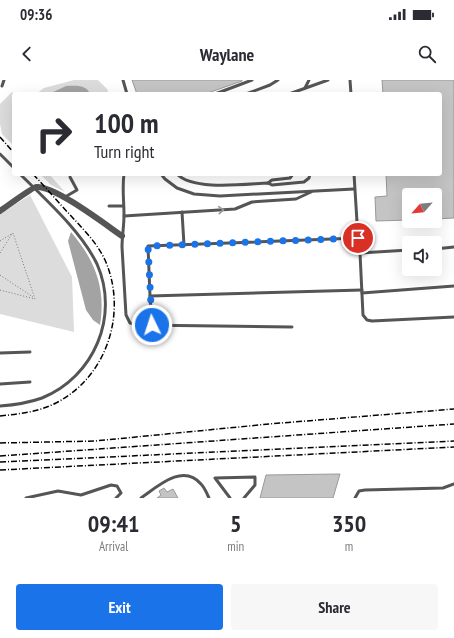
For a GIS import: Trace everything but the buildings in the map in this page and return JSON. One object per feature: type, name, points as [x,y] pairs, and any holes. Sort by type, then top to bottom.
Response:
[{"type":"street","points":[[0,210],[31,190],[45,188],[64,198],[122,236]]},
{"type":"lane","points":[[2,86],[4,80]]},
{"type":"lane","points":[[122,80],[127,92]]},
{"type":"lane","points":[[220,92],[252,80]]},
{"type":"lane","points":[[251,92],[278,80]]},
{"type":"lane","points":[[305,88],[309,80]]},
{"type":"lane","points":[[294,92],[328,80]]},
{"type":"lane","points":[[350,80],[351,92]]},
{"type":"lane","points":[[0,154],[12,166]]},
{"type":"lane","points":[[0,406],[21,404],[35,400],[54,392],[69,382],[82,370],[94,352],[104,321],[104,289],[94,259],[79,236],[31,190],[21,176]]},
{"type":"lane","points":[[124,176],[124,216],[122,236],[126,315],[130,323],[138,325],[292,327]]},
{"type":"lane","points":[[163,176],[177,188],[194,194],[220,196],[354,189]]},
{"type":"lane","points":[[179,176],[189,182],[227,185],[268,183],[272,185],[304,182],[310,176]]},
{"type":"lane","points":[[268,183],[272,180],[286,179],[292,176]]},
{"type":"lane","points":[[354,176],[363,316],[367,320],[372,321],[454,317]]},
{"type":"lane","points":[[64,198],[77,190],[70,177]]},
{"type":"lane","points":[[124,216],[235,209],[252,202],[296,199],[313,191]]},
{"type":"lane","points":[[109,206],[123,206]]},
{"type":"lane","points":[[182,212],[184,245]]},
{"type":"lane","points":[[152,325],[148,246],[358,238]]},
{"type":"lane","points":[[442,248],[454,247]]},
{"type":"lane","points":[[360,253],[402,250]]},
{"type":"lane","points":[[150,296],[362,291],[454,286]]},
{"type":"lane","points":[[0,353],[30,352]]},
{"type":"lane","points":[[0,384],[30,382]]},
{"type":"lane","points":[[141,498],[170,479],[179,476],[186,476],[202,484],[209,498]]},
{"type":"lane","points":[[230,498],[215,478],[256,477],[254,485],[244,498]]},
{"type":"lane","points":[[355,498],[359,491],[365,490],[443,488],[454,484]]},
{"type":"lane","points":[[77,498],[81,495],[111,485],[117,486],[120,490],[121,493],[116,498]]},
{"type":"lane","points":[[26,498],[58,492],[81,495]]},
{"type":"path","points":[[0,241],[13,233]]},
{"type":"path","points":[[0,253],[13,233]]},
{"type":"path","points":[[13,233],[35,298]]},
{"type":"path","points":[[0,275],[35,298]]},
{"type":"path","points":[[0,290],[35,298]]},
{"type":"shaded area","points":[[74,80],[98,80],[108,90],[108,92],[39,92],[44,88]]},
{"type":"shaded area","points":[[66,86],[76,86],[83,87],[89,92],[53,92]]},
{"type":"shaded area","points":[[12,92],[12,144],[2,134],[0,124],[0,104]]},
{"type":"shaded area","points":[[42,176],[51,176],[65,192],[51,185]]},
{"type":"shaded area","points":[[30,195],[72,277],[74,332],[0,314],[0,214]]},
{"type":"shaded area","points":[[71,232],[86,253],[97,275],[101,299],[100,325],[93,320],[86,310],[68,241]]},
{"type":"railway","points":[[0,137],[12,151]]},
{"type":"railway","points":[[0,416],[42,409],[56,403],[74,392],[88,377],[100,360],[108,341],[113,321],[114,301],[112,280],[102,254],[86,232],[35,176]]},
{"type":"railway","points":[[0,443],[95,441],[269,424],[454,409]]},
{"type":"railway","points":[[0,456],[454,424]]},
{"type":"railway","points":[[0,462],[454,441]]},
{"type":"railway","points":[[0,470],[454,447]]},
{"type":"route","points":[[152,325],[148,246],[358,238]]}]
